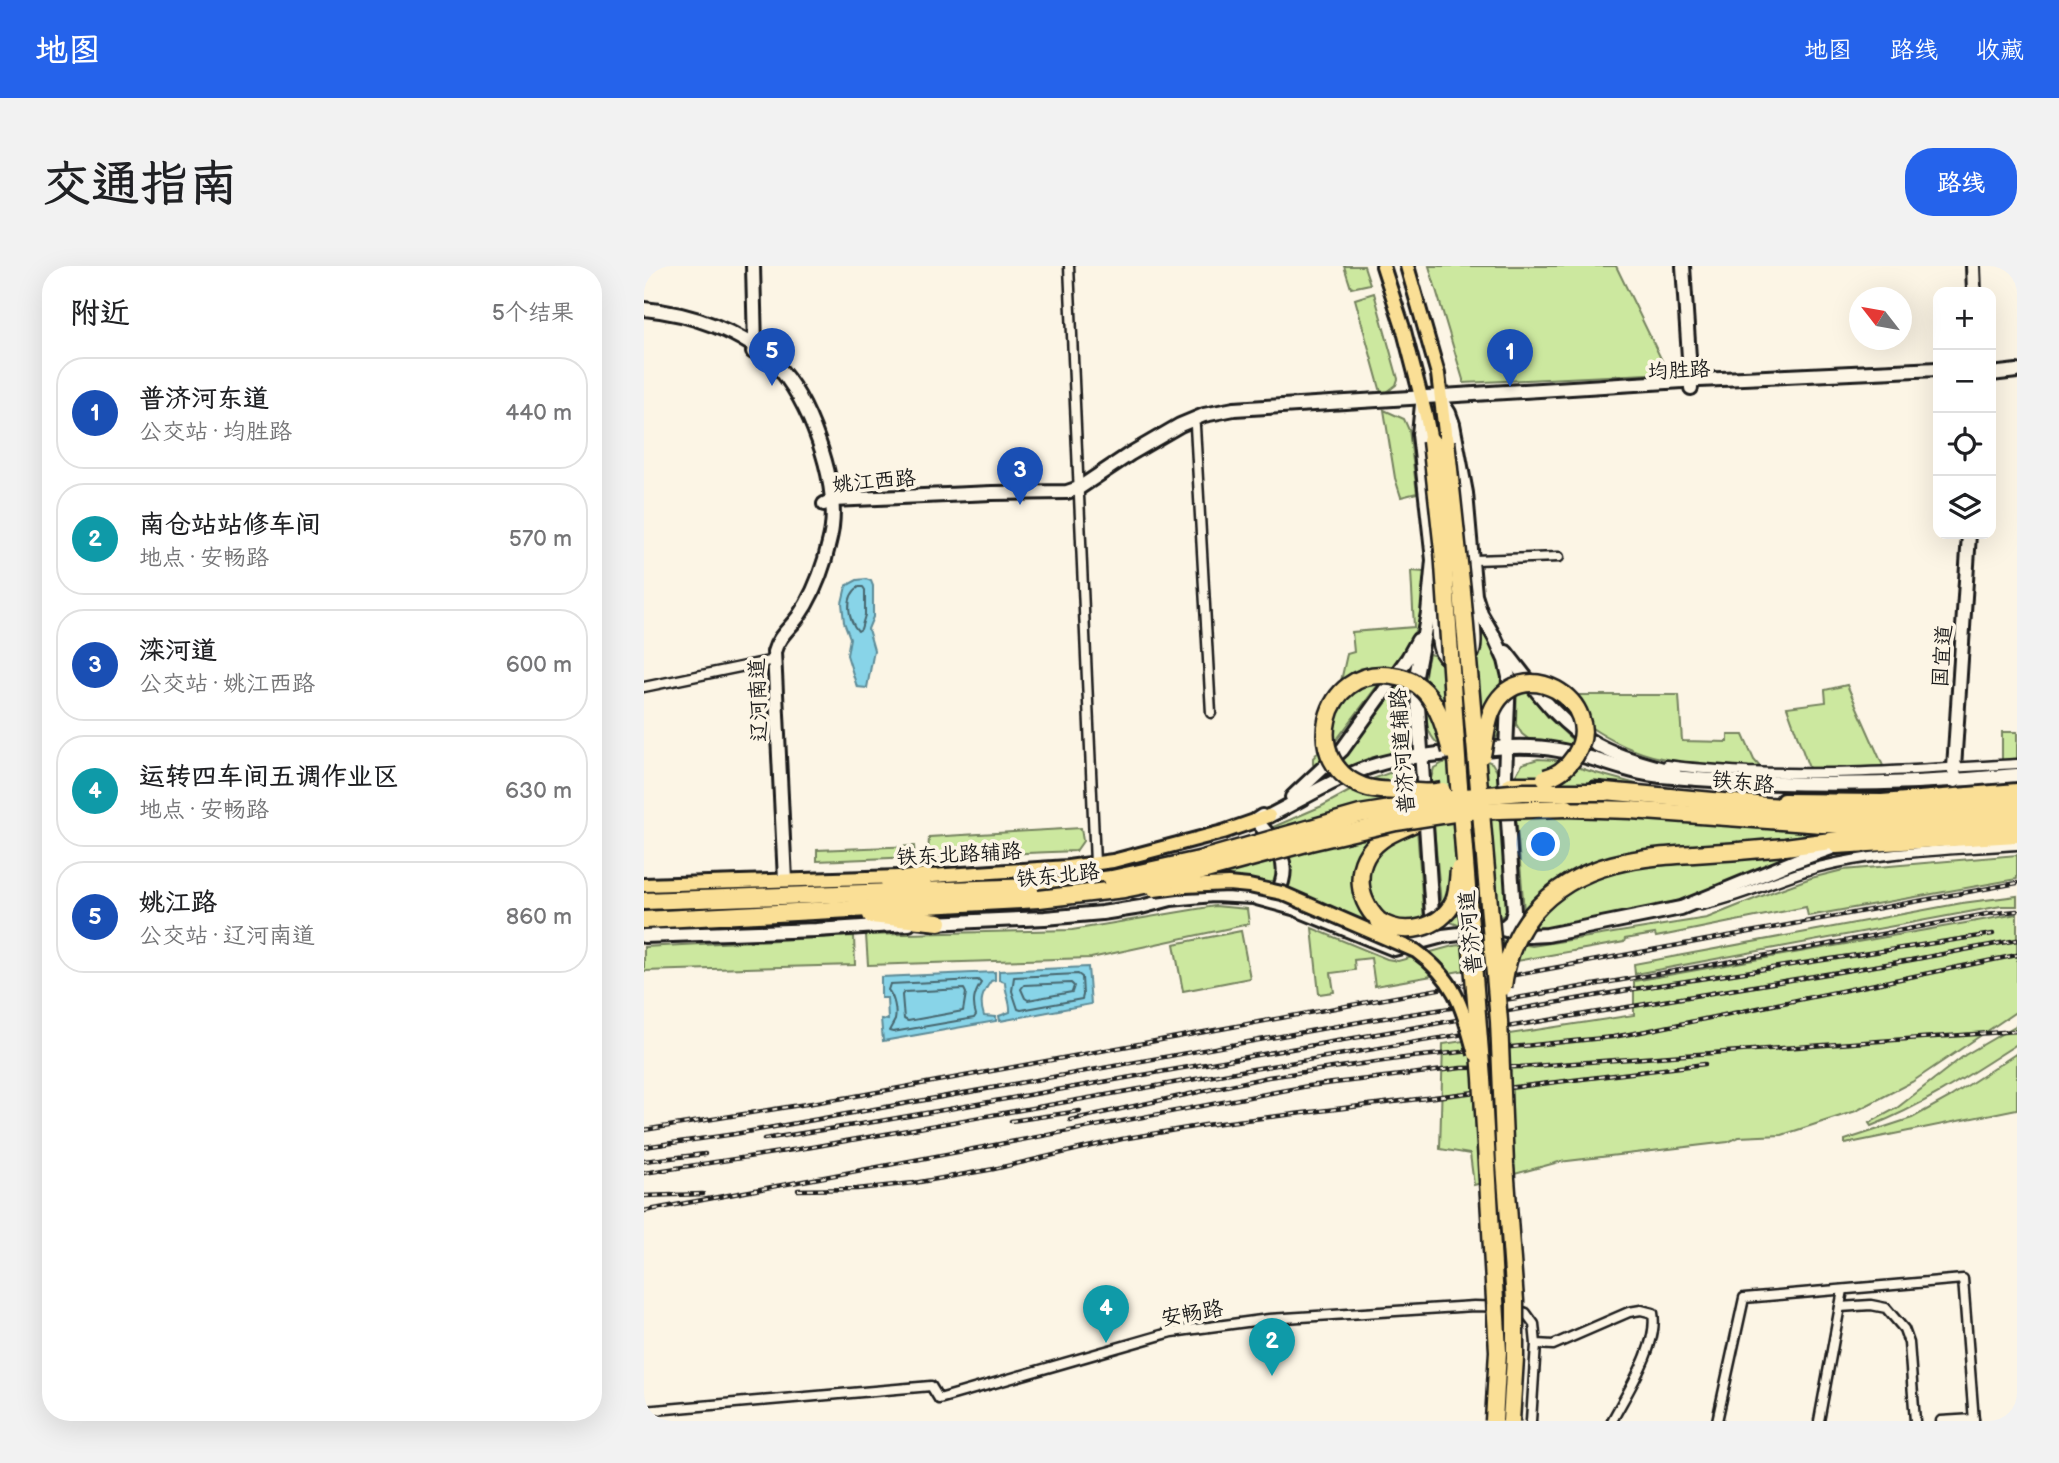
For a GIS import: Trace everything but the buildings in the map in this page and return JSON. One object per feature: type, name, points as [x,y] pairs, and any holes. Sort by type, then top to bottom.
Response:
[{"type":"highway","name":"普济河道","points":[[1438,441],[1443,550],[1482,1078],[1498,1352],[1494,1421]]},
{"type":"highway","name":"普济河道","points":[[1438,441],[1462,592],[1499,1021],[1505,1165],[1515,1301],[1511,1421]]},
{"type":"highway","points":[[1433,793],[1372,789],[1355,782],[1342,772],[1327,746],[1325,726],[1331,708],[1343,691],[1361,680],[1377,675],[1396,676],[1416,684],[1433,701],[1439,713],[1458,773]]},
{"type":"highway","points":[[1478,777],[1490,714],[1499,700],[1513,688],[1525,683],[1539,683],[1554,688],[1565,695],[1577,709],[1582,733],[1579,748],[1567,766],[1553,776],[1511,785]]},
{"type":"highway","points":[[1360,814],[1385,803],[1485,786],[1564,786],[1606,792]]},
{"type":"highway","name":"铁东路","points":[[1466,804],[1523,792],[1606,792],[1828,810],[1902,810],[2017,801]]},
{"type":"highway","name":"铁东路","points":[[1466,804],[1511,809],[1605,809],[1863,825],[2017,814]]},
{"type":"highway","name":"铁东北路","points":[[644,901],[1058,886],[1112,879],[1199,860],[1360,814],[1466,804]]},
{"type":"highway","name":"铁东北路","points":[[644,920],[1039,899],[1124,889],[1166,881],[1365,828],[1424,819],[1466,804]]},
{"type":"highway","points":[[1424,819],[1383,839],[1369,852],[1363,864],[1360,886],[1364,900],[1375,917],[1390,927],[1409,930],[1422,927],[1436,921],[1448,910],[1457,891],[1462,831]]},
{"type":"highway","points":[[1499,1021],[1505,969],[1513,946],[1528,920],[1560,887],[1584,874],[1617,863],[1785,848],[1862,837],[2017,826]]},
{"type":"highway","points":[[810,894],[925,877]]},
{"type":"highway","points":[[812,912],[939,922]]},
{"type":"main road","points":[[1383,266],[1422,400],[1438,441]]},
{"type":"main road","points":[[1407,266],[1434,360],[1442,399],[1438,441]]},
{"type":"main road","points":[[1697,798],[1882,801],[2017,790]]},
{"type":"main road","name":"铁东北路辅路","points":[[644,885],[925,877],[1069,867],[1140,855],[1269,816]]},
{"type":"main road","points":[[1785,848],[2017,836]]},
{"type":"main road","points":[[1039,899],[1094,900],[1185,886],[1228,884],[1282,893],[1310,904],[1416,951],[1434,964],[1447,979],[1459,1000],[1482,1078]]},
{"type":"street","points":[[753,266],[754,350]]},
{"type":"street","points":[[1069,266],[1095,863]]},
{"type":"street","points":[[1683,266],[1690,385]]},
{"type":"street","points":[[1973,266],[1974,287]]},
{"type":"street","points":[[644,310],[687,316],[714,326],[754,350]]},
{"type":"street","points":[[644,316],[675,319],[692,324],[754,350]]},
{"type":"street","name":"辽河南道","points":[[754,350],[788,394],[810,436],[830,504],[808,586],[797,606],[771,638],[768,649],[771,660],[781,880]]},
{"type":"street","points":[[1996,366],[2017,365]]},
{"type":"street","name":"均胜路","points":[[1422,400],[1933,369]]},
{"type":"street","points":[[1996,373],[2017,371]]},
{"type":"street","name":"均胜路","points":[[1690,385],[1933,376]]},
{"type":"street","name":"普济河道辅路","points":[[1422,400],[1419,434],[1436,574],[1436,646],[1446,662],[1464,661],[1476,651],[1474,560],[1466,494],[1453,424],[1442,399]]},
{"type":"street","name":"姚江西路","points":[[1079,491],[1161,435],[1204,415],[1234,409],[1422,400]]},
{"type":"street","name":"姚江西路","points":[[830,504],[1067,498],[1149,450],[1208,420],[1231,415],[1422,400]]},
{"type":"street","points":[[1195,426],[1211,712]]},
{"type":"street","name":"国宜道","points":[[1954,774],[1969,539]]},
{"type":"street","points":[[1474,560],[1559,557]]},
{"type":"street","name":"普济河道辅路","points":[[1433,560],[1430,600],[1416,676],[1434,923],[1437,932],[1443,936]]},
{"type":"street","name":"普济河道辅路","points":[[1475,595],[1481,614],[1505,660],[1509,677],[1505,776],[1514,911],[1511,920],[1502,929]]},
{"type":"street","points":[[1261,900],[1277,894],[1283,883],[1283,865],[1279,848],[1256,820],[1289,800],[1342,750],[1408,658],[1426,623]]},
{"type":"street","name":"铁东路","points":[[1495,638],[1557,715],[1595,744],[1629,759],[1701,778]]},
{"type":"street","points":[[644,687],[771,660]]},
{"type":"street","name":"铁东路","points":[[1422,756],[1506,747],[1536,747],[1559,750],[1659,776],[1844,784],[1954,774],[2017,764]]},
{"type":"street","points":[[1269,816],[1311,792],[1379,764],[1422,756]]},
{"type":"street","name":"铁东路","points":[[1629,759],[1712,770],[2017,775]]},
{"type":"street","points":[[1681,908],[1754,877],[1862,837]]},
{"type":"street","points":[[644,936],[1045,918],[1102,913],[1171,899],[1213,895],[1261,900],[1293,908],[1394,950],[1443,936],[1502,929],[1528,936],[1547,935],[1714,902],[1802,872],[1851,860],[2017,845]]},
{"type":"street","points":[[1717,1421],[1744,1298],[1963,1279],[1974,1420],[1941,1421]]},
{"type":"street","points":[[1819,1421],[1843,1290]]},
{"type":"street","points":[[1840,1307],[1871,1305],[1886,1308],[1904,1329],[1909,1343],[1915,1421]]},
{"type":"street","name":"安畅路","points":[[644,1411],[931,1385],[939,1399],[1172,1332],[1269,1319],[1474,1306],[1508,1307],[1526,1313],[1534,1324],[1536,1345],[1531,1421]]},
{"type":"street","points":[[1536,1345],[1553,1345],[1629,1312],[1642,1310],[1653,1313],[1655,1324],[1652,1337],[1612,1421]]},
{"type":"green space","points":[[1344,266],[1364,266],[1370,284],[1351,288]]},
{"type":"green space","points":[[1429,266],[1616,266],[1668,373],[1464,383]]},
{"type":"green space","points":[[1374,293],[1398,379],[1396,385],[1382,396],[1355,299]]},
{"type":"green space","points":[[1384,410],[1404,419],[1409,430],[1417,493],[1401,497],[1395,478]]},
{"type":"green space","points":[[1411,571],[1425,572],[1425,595],[1418,625],[1408,645],[1316,767],[1313,758],[1320,750],[1347,654],[1354,652],[1352,632],[1414,627]]},
{"type":"green space","points":[[1484,633],[1498,658],[1503,674],[1504,708],[1500,730],[1490,743],[1441,746],[1433,739],[1425,717],[1424,690],[1429,654],[1436,656],[1445,667],[1460,670],[1477,657],[1480,636]]},
{"type":"green space","points":[[1410,672],[1412,733],[1409,744],[1337,779],[1322,780],[1321,772],[1370,724]]},
{"type":"green space","points":[[1517,675],[1548,717],[1583,750],[1531,741],[1522,734],[1516,724]]},
{"type":"green space","points":[[1847,685],[1884,768],[1810,771],[1787,707],[1826,702],[1825,690]]},
{"type":"green space","points":[[1552,689],[1576,695],[1679,695],[1682,741],[1728,742],[1728,735],[1743,735],[1754,760],[1761,768],[1672,760],[1631,749],[1610,739],[1569,712],[1551,696]]},
{"type":"green space","points":[[2002,732],[2017,732],[2017,761],[2002,762]]},
{"type":"green space","points":[[1481,758],[1492,763],[1498,773],[1508,907],[1505,914],[1498,919],[1458,925],[1442,916],[1430,782],[1434,768],[1443,763]]},
{"type":"green space","points":[[1538,759],[1555,760],[1824,835],[1773,863],[1681,900],[1629,913],[1539,929],[1525,923],[1513,780],[1522,764]]},
{"type":"green space","points":[[1389,773],[1404,776],[1414,788],[1424,922],[1422,931],[1416,938],[1403,938],[1284,889],[1283,842],[1271,828]]},
{"type":"green space","points":[[1081,828],[1083,841],[1076,851],[928,857],[929,837]]},
{"type":"green space","points":[[914,846],[915,857],[817,861],[817,850]]},
{"type":"green space","points":[[2017,855],[2017,879],[1808,916],[1806,907],[1656,937],[1655,934],[1625,939],[1624,942],[1375,986],[1371,958],[1354,960],[1355,970],[1331,973],[1334,992],[1319,994],[1312,928],[1398,961],[1453,946],[1499,940],[1532,946],[1707,918],[1811,878],[1843,870]]},
{"type":"green space","points":[[1279,856],[1278,887],[1210,879],[1211,875]]},
{"type":"green space","points":[[2017,896],[2017,906],[2001,906],[1635,974],[1634,964],[1962,903]]},
{"type":"green space","points":[[1215,906],[1247,909],[1249,924],[1091,958],[868,965],[866,935],[1072,930]]},
{"type":"green space","points":[[2017,914],[2017,1011],[1912,1082],[1856,1111],[1782,1135],[1739,1137],[1728,1142],[1559,1162],[1474,1185],[1470,1154],[1440,1149],[1443,1044],[1634,1015],[1634,981]]},
{"type":"green space","points":[[1241,931],[1250,978],[1183,991],[1174,944]]},
{"type":"green space","points":[[854,936],[855,965],[644,971],[644,947]]},
{"type":"green space","points":[[2017,1025],[2017,1044],[1928,1099],[1871,1126],[1869,1123],[1897,1108],[1965,1055]]},
{"type":"green space","points":[[2017,1053],[2017,1109],[1845,1144],[1845,1140],[1912,1118],[1950,1097]]},
{"type":"water","points":[[866,579],[871,581],[873,586],[873,617],[868,629],[874,650],[867,688],[857,687],[847,655],[850,638],[844,622],[842,603],[846,586]]},
{"type":"water","points":[[1088,967],[1091,1004],[1000,1021],[999,1016],[1010,1012],[1010,1008],[1005,982],[999,980],[999,971]]},
{"type":"water","points":[[995,972],[995,980],[991,981],[985,990],[982,1006],[984,1016],[996,1017],[996,1021],[883,1041],[881,1019],[888,1020],[887,998],[881,998],[881,977]]},
{"type":"railway","points":[[644,1130],[850,1097],[2017,883]]},
{"type":"railway","points":[[644,1147],[735,1134],[1371,1020],[1517,998],[1987,914],[2017,911]]},
{"type":"railway","points":[[764,1139],[1634,989],[1993,934]]},
{"type":"railway","points":[[644,1173],[812,1147],[1241,1071],[2017,940]]},
{"type":"railway","points":[[1070,1120],[1268,1077],[1412,1057],[1613,1037],[2017,955]]},
{"type":"railway","points":[[644,1211],[1308,1086],[1461,1068],[1520,1067],[2017,1031]]},
{"type":"railway","points":[[798,1190],[857,1189],[914,1183],[994,1169],[1122,1139],[1205,1125],[1705,1064]]},
{"type":"railway","points":[[1011,1121],[1080,1111]]},
{"type":"railway","points":[[644,1161],[705,1154]]},
{"type":"railway","points":[[644,1196],[703,1194]]},
{"type":"place","name":"姚江路","points":[[772,386]]},
{"type":"place","name":"普济河东道","points":[[1510,387]]},
{"type":"place","name":"滦河道","points":[[1020,505]]},
{"type":"place","name":"运转四车间五调作业区","points":[[1106,1343]]},
{"type":"place","name":"南仓站站修车间","points":[[1272,1376]]}]
